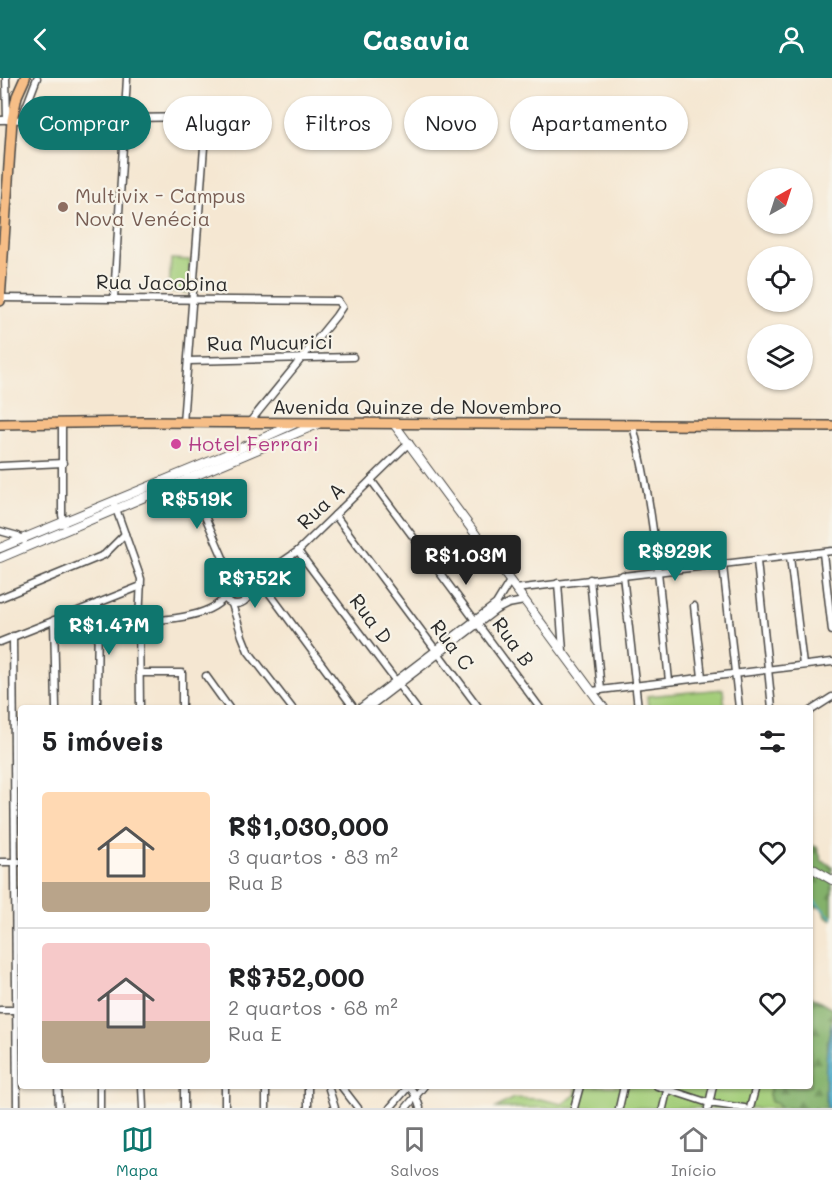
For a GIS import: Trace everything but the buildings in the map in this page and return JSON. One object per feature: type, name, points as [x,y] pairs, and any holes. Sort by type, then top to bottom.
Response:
[{"type":"main road","points":[[0,299],[10,120],[25,78]]},
{"type":"main road","name":"Avenida Quinze de Novembro","points":[[1,424],[832,426]]},
{"type":"street","points":[[6,78],[10,120]]},
{"type":"street","points":[[10,120],[37,78]]},
{"type":"street","points":[[126,96],[127,78]]},
{"type":"street","points":[[151,118],[195,117],[204,123],[183,423]]},
{"type":"street","points":[[114,298],[123,150]]},
{"type":"street","name":"Rua Jacobina","points":[[0,299],[338,301],[342,307],[301,360]]},
{"type":"street","name":"Rua Mucurici","points":[[188,361],[353,357]]},
{"type":"street","points":[[249,423],[301,360]]},
{"type":"street","points":[[62,423],[65,531]]},
{"type":"street","points":[[0,558],[117,510],[294,424]]},
{"type":"street","points":[[0,548],[114,501],[187,476],[318,424]]},
{"type":"street","points":[[394,424],[602,705]]},
{"type":"street","points":[[633,426],[643,472],[669,681]]},
{"type":"street","name":"Rua A","points":[[250,584],[298,551],[409,443]]},
{"type":"street","points":[[0,466],[63,463]]},
{"type":"street","points":[[187,476],[231,576]]},
{"type":"street","name":"Rua B","points":[[371,480],[538,705]]},
{"type":"street","points":[[114,501],[141,586],[140,705]]},
{"type":"street","name":"Rua C","points":[[335,515],[477,705]]},
{"type":"street","points":[[0,531],[22,538],[27,547]]},
{"type":"street","points":[[0,598],[104,555],[125,534]]},
{"type":"street","name":"Rua D","points":[[298,551],[414,705]]},
{"type":"street","points":[[515,589],[623,575],[723,566],[832,551]]},
{"type":"street","points":[[823,553],[832,632]]},
{"type":"street","points":[[790,557],[803,665]]},
{"type":"street","points":[[757,561],[772,705]]},
{"type":"street","points":[[723,566],[739,705]]},
{"type":"street","points":[[623,575],[638,705]]},
{"type":"street","points":[[232,604],[246,601],[250,594],[250,584],[244,577],[231,576],[226,579],[222,588],[224,598],[232,604],[248,651],[290,705]]},
{"type":"street","points":[[259,579],[352,705]]},
{"type":"street","points":[[590,579],[601,690]]},
{"type":"street","points":[[364,705],[477,621],[496,604],[510,581]]},
{"type":"street","points":[[558,583],[563,653]]},
{"type":"street","points":[[0,642],[141,586]]},
{"type":"street","points":[[139,621],[190,615],[211,608],[224,598]]},
{"type":"street","points":[[477,621],[501,607],[524,601]]},
{"type":"street","points":[[97,705],[98,603]]},
{"type":"street","points":[[694,606],[702,677]]},
{"type":"street","points":[[54,620],[56,705]]},
{"type":"street","points":[[0,862],[18,862],[13,636]]},
{"type":"street","points":[[592,691],[832,662]]},
{"type":"street","points":[[139,673],[182,673],[182,705]]},
{"type":"street","points":[[206,676],[227,705]]},
{"type":"street","points":[[371,705],[397,682]]},
{"type":"street","points":[[813,709],[832,697]]},
{"type":"street","points":[[813,869],[832,880]]},
{"type":"street","points":[[0,1010],[18,1010]]},
{"type":"street","points":[[17,1108],[18,1059]]},
{"type":"street","points":[[58,1089],[59,1108]]},
{"type":"street","points":[[100,1089],[100,1108]]},
{"type":"street","points":[[142,1089],[142,1108]]},
{"type":"street","points":[[184,1089],[184,1108]]},
{"type":"street","points":[[225,1089],[225,1108]]},
{"type":"street","points":[[266,1089],[266,1108]]},
{"type":"street","points":[[308,1089],[308,1108]]},
{"type":"street","points":[[329,1089],[335,1108]]},
{"type":"street","points":[[343,1089],[358,1108]]},
{"type":"street","points":[[390,1108],[405,1089]]},
{"type":"street","points":[[408,1089],[418,1104]]},
{"type":"street","points":[[418,1104],[423,1089]]},
{"type":"street","points":[[574,1108],[579,1089]]},
{"type":"street","points":[[619,1108],[623,1089]]},
{"type":"street","points":[[663,1108],[667,1089]]},
{"type":"street","points":[[669,1089],[709,1106],[744,1108]]},
{"type":"street","points":[[709,1106],[712,1089]]},
{"type":"street","points":[[750,1108],[755,1089]]},
{"type":"street","points":[[406,1108],[418,1104]]},
{"type":"green space","points":[[171,259],[190,260],[188,293],[169,291]]},
{"type":"green space","points":[[723,689],[725,705],[648,705],[647,696]]},
{"type":"green space","points":[[813,846],[817,847],[822,861],[832,866],[832,919],[827,918],[821,907],[813,907]]},
{"type":"green space","points":[[813,998],[832,1009],[832,1022],[827,1043],[825,1095],[827,1108],[780,1108],[778,1104],[771,1102],[770,1089],[813,1089]]},
{"type":"green space","points":[[576,1089],[770,1089],[771,1101],[778,1104],[780,1108],[496,1108],[513,1098],[540,1099],[562,1104],[575,1095]]},
{"type":"water","points":[[832,1022],[832,1108],[827,1108],[826,1065]]},
{"type":"waterway","points":[[813,900],[832,918]]},
{"type":"place","name":"Multivix - Campus Nova Venécia","points":[[63,207]]},
{"type":"place","name":"Hotel Ferrari","points":[[176,444]]}]
